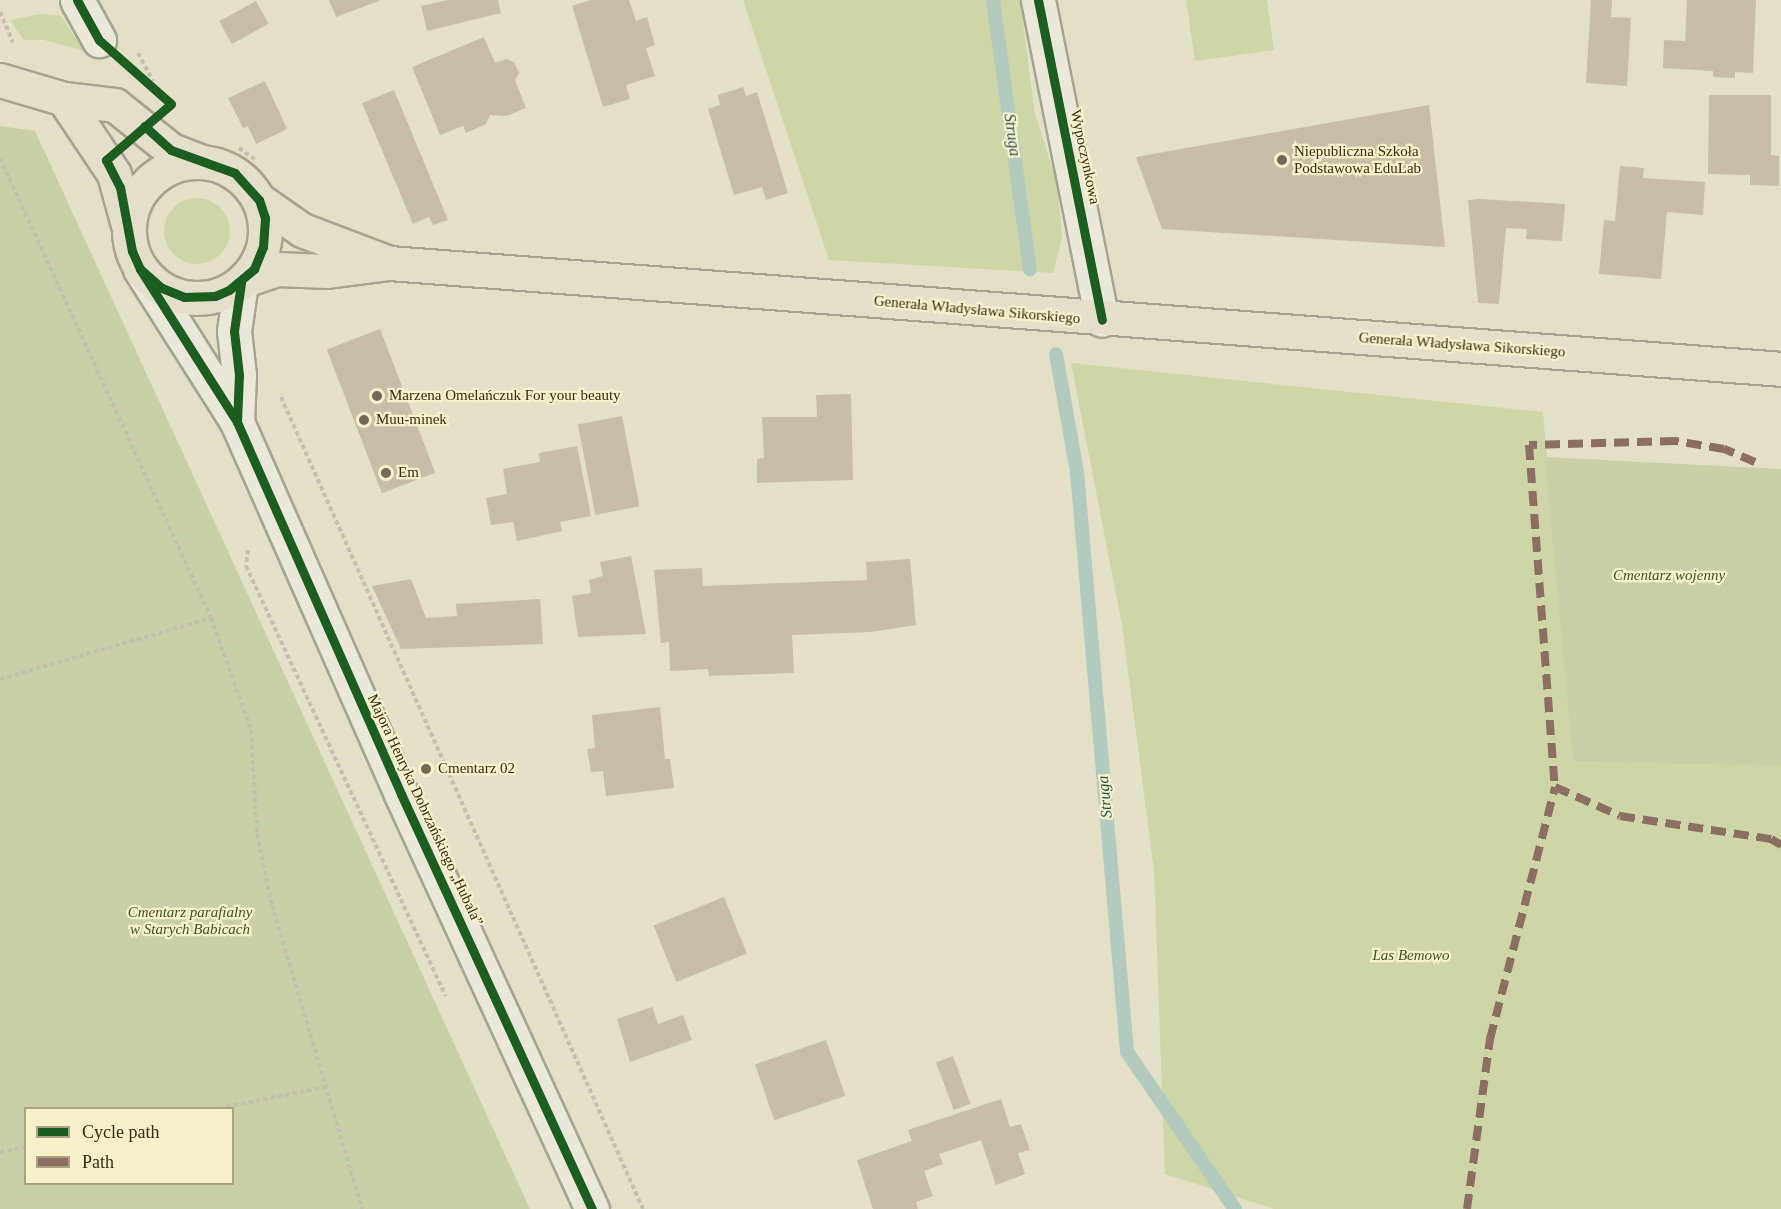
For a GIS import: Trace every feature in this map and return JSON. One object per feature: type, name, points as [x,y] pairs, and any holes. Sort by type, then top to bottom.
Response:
[{"type":"main road","points":[[0,80],[64,99],[116,105],[171,150],[235,173],[259,200],[265,218],[263,247],[243,282],[215,296],[184,297],[162,288],[140,269],[132,251],[129,225],[114,174],[64,99]]},
{"type":"main road","points":[[129,225],[137,195],[156,175],[182,162],[200,161]]},
{"type":"main road","name":"Generała Władysława Sikorskiego","points":[[259,200],[302,230],[390,263]]},
{"type":"main road","name":"Generała Władysława Sikorskiego","points":[[243,282],[277,269],[327,271],[390,263],[1102,320],[1781,369]]},
{"type":"street","points":[[77,0],[99,40]]},
{"type":"street","name":"Wypoczynkowa","points":[[1038,0],[1102,320]]},
{"type":"street","name":"Majora Henryka Dobrzańskiego „Hubala”","points":[[140,269],[237,422],[396,784],[592,1209]]},
{"type":"street","name":"Majora Henryka Dobrzańskiego „Hubala”","points":[[237,422],[239,375],[234,331],[243,282]]},
{"type":"path","points":[[0,158],[211,618],[251,730],[257,834],[272,905],[362,1209]]},
{"type":"path","points":[[279,394],[643,1209]]},
{"type":"path","points":[[0,679],[211,618]]},
{"type":"path","points":[[224,1107],[326,1087]]},
{"type":"path","points":[[0,1152],[24,1147]]},
{"type":"green space","points":[[743,0],[1020,0],[1035,114],[1057,182],[1062,237],[1053,273],[829,260]]},
{"type":"green space","points":[[1186,0],[1267,0],[1274,50],[1195,61]]},
{"type":"green space","points":[[40,14],[61,16],[84,51],[44,40],[24,40],[10,20]]},
{"type":"green space","name":"Cmentarz parafialny w Starych Babicach","points":[[0,126],[35,131],[530,1209],[0,1209]]},
{"type":"green space","points":[[197,198],[210,201],[220,208],[227,218],[230,231],[227,244],[220,254],[210,261],[197,264],[184,261],[174,254],[167,244],[164,231],[167,218],[174,208],[184,201]]},
{"type":"green space","name":"Las Bemowo","points":[[1071,363],[1543,412],[1573,762],[1781,766],[1781,1209],[1274,1209],[1165,1174],[1154,871],[1122,625]]},
{"type":"green space","name":"Cmentarz wojenny","points":[[1545,457],[1781,469],[1781,766],[1573,762]]},
{"type":"building","points":[[329,0],[381,0],[336,17]]},
{"type":"building","points":[[448,0],[498,0],[501,13],[427,31],[421,6]]},
{"type":"building","points":[[590,0],[629,0],[636,21],[647,17],[655,45],[646,48],[655,76],[626,85],[630,99],[603,107],[572,6]]},
{"type":"building","points":[[1591,0],[1612,0],[1611,17],[1631,18],[1627,86],[1586,83]]},
{"type":"building","points":[[1687,0],[1756,0],[1753,73],[1735,72],[1735,78],[1713,77],[1713,71],[1663,68],[1664,40],[1685,41]]},
{"type":"building","points":[[256,1],[269,24],[232,44],[219,21]]},
{"type":"building","points":[[484,37],[495,63],[506,59],[514,62],[519,73],[515,80],[526,108],[506,116],[490,115],[486,124],[466,133],[463,126],[440,135],[412,67]]},
{"type":"building","points":[[265,81],[287,129],[256,144],[248,126],[243,128],[228,98]]},
{"type":"building","points":[[743,87],[746,96],[757,92],[788,193],[766,200],[762,187],[734,195],[708,109],[720,105],[718,95]]},
{"type":"building","points":[[394,90],[448,220],[433,225],[429,217],[413,224],[362,103]]},
{"type":"building","points":[[1709,95],[1771,95],[1771,155],[1779,156],[1779,186],[1750,185],[1750,175],[1708,174]]},
{"type":"building","points":[[1429,105],[1445,247],[1162,229],[1136,157]]},
{"type":"building","points":[[1620,166],[1644,168],[1643,178],[1705,182],[1703,215],[1667,212],[1661,279],[1599,274],[1604,220],[1615,221]]},
{"type":"building","points":[[1468,200],[1565,204],[1562,241],[1526,239],[1527,229],[1506,228],[1499,304],[1478,303]]},
{"type":"building","points":[[380,329],[435,473],[382,493],[327,349]]},
{"type":"building","points":[[851,394],[853,480],[757,483],[757,459],[764,458],[762,417],[817,417],[816,395]]},
{"type":"building","points":[[622,416],[640,506],[595,515],[578,425]]},
{"type":"building","points":[[577,446],[591,516],[560,522],[562,531],[517,541],[513,522],[491,525],[486,498],[507,494],[503,469],[540,462],[539,453]]},
{"type":"building","points":[[631,556],[646,634],[578,637],[572,596],[591,593],[589,580],[603,576],[600,562]]},
{"type":"building","points":[[910,559],[916,625],[871,632],[792,635],[794,673],[709,676],[708,669],[670,671],[669,642],[661,643],[654,570],[702,568],[703,586],[867,580],[866,562]]},
{"type":"building","points":[[411,579],[426,618],[457,616],[456,604],[540,599],[543,644],[401,649],[372,586]]},
{"type":"building","points":[[660,707],[665,759],[670,759],[674,788],[606,796],[603,771],[591,772],[587,749],[595,748],[592,715]]},
{"type":"building","points":[[724,897],[747,954],[676,982],[654,925]]},
{"type":"building","points":[[652,1007],[658,1024],[683,1015],[692,1040],[630,1062],[617,1019]]},
{"type":"building","points":[[826,1040],[845,1096],[774,1120],[755,1064]]},
{"type":"building","points":[[953,1056],[970,1104],[954,1110],[936,1062]]},
{"type":"building","points":[[1001,1099],[1010,1127],[1021,1124],[1030,1150],[1018,1153],[1025,1174],[996,1185],[981,1140],[939,1154],[943,1164],[924,1171],[933,1196],[916,1202],[918,1209],[873,1209],[857,1160],[912,1141],[908,1130]]},
{"type":"waterway","name":"Struga","points":[[993,0],[1030,269]]},
{"type":"waterway","name":"Struga","points":[[1056,354],[1077,472],[1127,1052],[1235,1209]]},
{"type":"marked path","points":[[1755,462],[1724,449],[1675,441],[1529,445],[1555,787],[1620,816],[1771,839],[1781,845]]},
{"type":"marked path","points":[[1467,1209],[1490,1039],[1555,787]]},
{"type":"cycle path","points":[[77,0],[99,40],[171,104],[106,160],[120,187],[132,251],[140,269],[162,288],[184,297],[215,296],[229,290],[254,269],[263,247],[265,218],[259,200],[235,173],[171,150],[144,126]]},
{"type":"cycle path","points":[[1038,0],[1102,320]]},
{"type":"cycle path","points":[[140,269],[237,422],[401,794],[592,1209]]},
{"type":"cycle path","points":[[237,422],[239,375],[234,331],[241,283]]},
{"type":"place","name":"Niepubliczna Szkoła Podstawowa EduLab","points":[[1282,160]]},
{"type":"place","name":"Marzena Omelańczuk For your beauty","points":[[377,396]]},
{"type":"place","name":"Muu-minek","points":[[364,420]]},
{"type":"place","name":"Em","points":[[386,473]]},
{"type":"place","name":"Cmentarz 02","points":[[426,769]]}]
